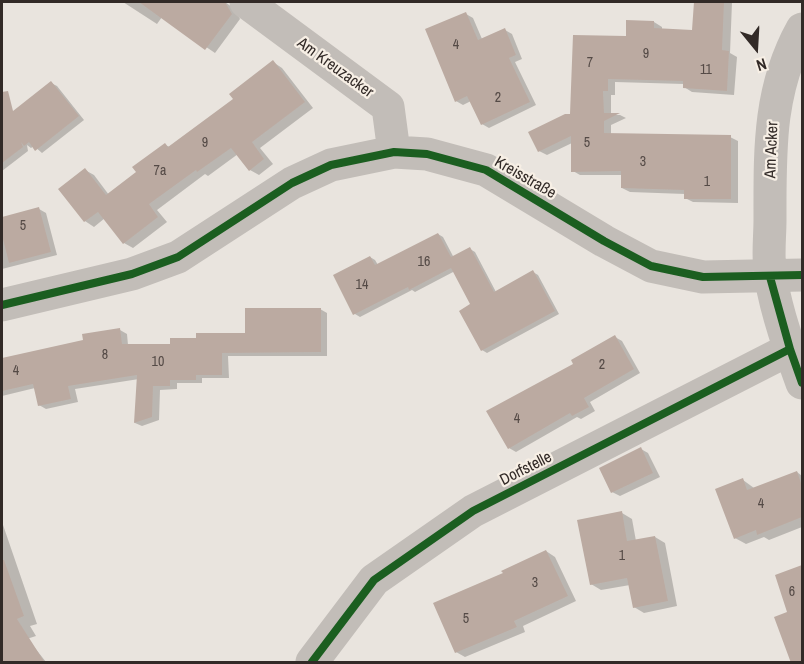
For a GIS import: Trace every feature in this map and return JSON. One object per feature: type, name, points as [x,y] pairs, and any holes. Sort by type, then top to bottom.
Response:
[{"type":"street","name":"Am Kreuzacker","points":[[246,2],[388,106],[394,152]]},
{"type":"street","name":"Am Acker","points":[[802,29],[791,50],[773,114],[770,141],[770,277],[790,350],[802,383]]},
{"type":"street","name":"Kreisstraße","points":[[2,305],[132,274],[178,257],[292,183],[331,165],[394,152],[427,154],[486,170],[604,242],[651,266],[703,277],[802,275]]},
{"type":"street","name":"Dorfstelle","points":[[312,663],[374,580],[473,511],[790,350]]},
{"type":"building","points":[[139,2],[225,2],[232,14],[205,50]]},
{"type":"building","points":[[694,2],[724,2],[722,50],[729,51],[727,91],[683,88],[683,81],[608,79],[608,91],[603,91],[604,113],[620,113],[604,121],[604,133],[731,135],[731,199],[684,199],[684,190],[621,188],[621,171],[571,172],[571,136],[538,152],[528,132],[565,114],[570,114],[573,35],[626,36],[626,20],[654,21],[654,28],[692,30]]},
{"type":"building","points":[[466,12],[478,40],[505,28],[516,55],[509,58],[530,102],[481,125],[467,96],[455,102],[425,29]]},
{"type":"building","points":[[273,60],[305,102],[252,142],[264,159],[249,171],[231,148],[149,204],[158,217],[123,244],[98,212],[84,222],[58,189],[85,168],[106,195],[136,172],[132,167],[165,143],[168,147],[233,99],[229,94]]},
{"type":"building","points":[[51,81],[79,116],[35,151],[29,142],[24,146],[21,142],[23,147],[2,163],[2,92],[8,91],[13,111]]},
{"type":"building","points":[[39,207],[51,252],[9,263],[2,235],[2,217]]},
{"type":"building","points":[[438,233],[451,257],[470,247],[494,292],[533,270],[555,311],[481,351],[459,311],[470,304],[451,268],[353,315],[333,275],[370,256],[375,265]]},
{"type":"building","points":[[245,308],[321,308],[321,352],[222,353],[222,375],[196,375],[196,380],[170,380],[170,386],[153,386],[152,417],[134,423],[137,375],[68,386],[71,399],[38,406],[33,384],[2,391],[2,358],[83,340],[82,334],[120,328],[122,344],[170,344],[170,338],[196,338],[196,333],[245,333]]},
{"type":"building","points":[[615,335],[634,369],[584,398],[589,407],[572,416],[570,413],[508,449],[486,411],[573,364],[571,360]]},
{"type":"building","points":[[641,447],[653,473],[611,493],[599,468]]},
{"type":"building","points":[[797,471],[802,486],[802,517],[757,535],[756,530],[734,539],[715,489],[743,478],[747,490]]},
{"type":"building","points":[[622,511],[627,541],[655,536],[668,601],[633,608],[627,578],[590,585],[577,520]]},
{"type":"building","points":[[546,550],[568,596],[514,621],[517,627],[455,653],[433,603],[503,573],[501,571]]},
{"type":"building","points":[[2,560],[4,560],[24,616],[17,619],[45,663],[2,663]]},
{"type":"building","points":[[802,565],[802,663],[791,663],[774,617],[787,612],[775,575]]},
{"type":"cycle path","points":[[2,305],[132,274],[178,257],[292,183],[331,165],[394,152],[427,154],[486,170],[604,241],[651,266],[703,277],[802,275]]},
{"type":"cycle path","points":[[770,277],[802,383]]},
{"type":"cycle path","points":[[312,662],[374,580],[473,511],[790,349]]}]
